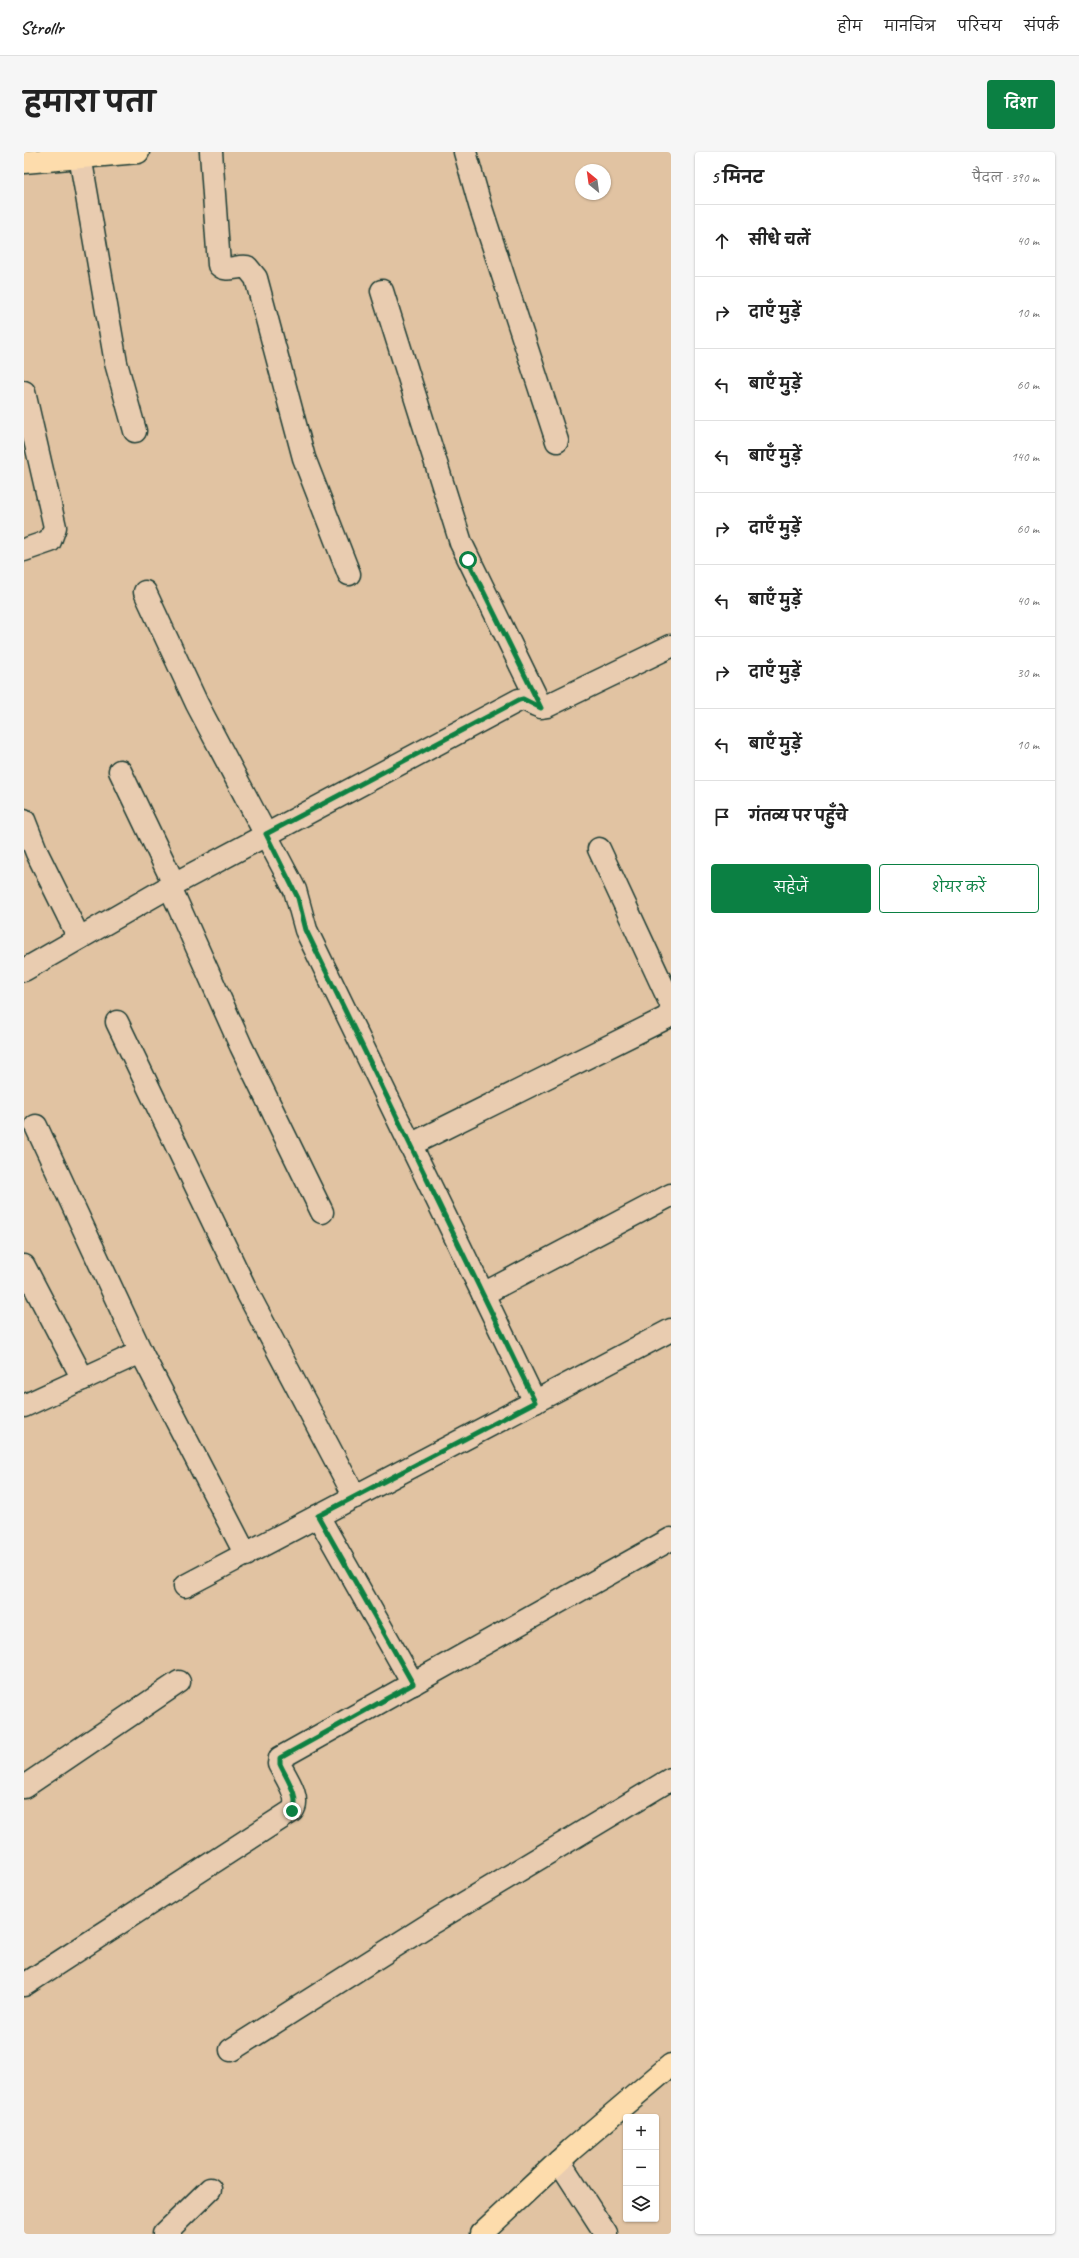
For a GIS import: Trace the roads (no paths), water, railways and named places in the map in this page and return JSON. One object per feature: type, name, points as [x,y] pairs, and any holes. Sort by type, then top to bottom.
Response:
[{"type":"main road","points":[[24,162],[138,152]]},
{"type":"main road","points":[[481,2234],[559,2161],[671,2065]]},
{"type":"street","points":[[211,152],[219,265],[222,269],[240,266],[247,267],[256,278],[304,458],[349,574]]},
{"type":"street","points":[[465,152],[480,205],[557,441]]},
{"type":"street","points":[[80,156],[111,342],[135,431]]},
{"type":"street","points":[[382,291],[461,543],[541,708]]},
{"type":"street","points":[[24,392],[27,418],[55,527],[50,541],[24,550]]},
{"type":"street","points":[[145,592],[197,704],[298,898],[306,930],[535,1402]]},
{"type":"street","points":[[541,708],[671,646]]},
{"type":"street","points":[[24,970],[172,885],[519,700],[523,699],[541,708]]},
{"type":"street","points":[[120,771],[172,885],[241,1046],[322,1212]]},
{"type":"street","points":[[24,820],[37,853],[78,938]]},
{"type":"street","points":[[599,850],[671,1004]]},
{"type":"street","points":[[410,1145],[666,1018],[671,1012]]},
{"type":"street","points":[[117,1022],[246,1290],[355,1497]]},
{"type":"street","points":[[36,1126],[141,1352],[246,1555]]},
{"type":"street","points":[[483,1294],[671,1195]]},
{"type":"street","points":[[24,1266],[83,1379]]},
{"type":"street","points":[[185,1586],[671,1330]]},
{"type":"street","points":[[24,1406],[141,1352]]},
{"type":"street","points":[[318,1516],[413,1684]]},
{"type":"street","points":[[24,1985],[288,1815],[295,1807],[296,1800],[280,1764],[280,1758],[671,1539]]},
{"type":"street","points":[[24,1787],[179,1682]]},
{"type":"street","points":[[231,2050],[433,1922],[671,1779]]},
{"type":"street","points":[[559,2161],[606,2234]]},
{"type":"street","points":[[164,2234],[210,2189]]}]
